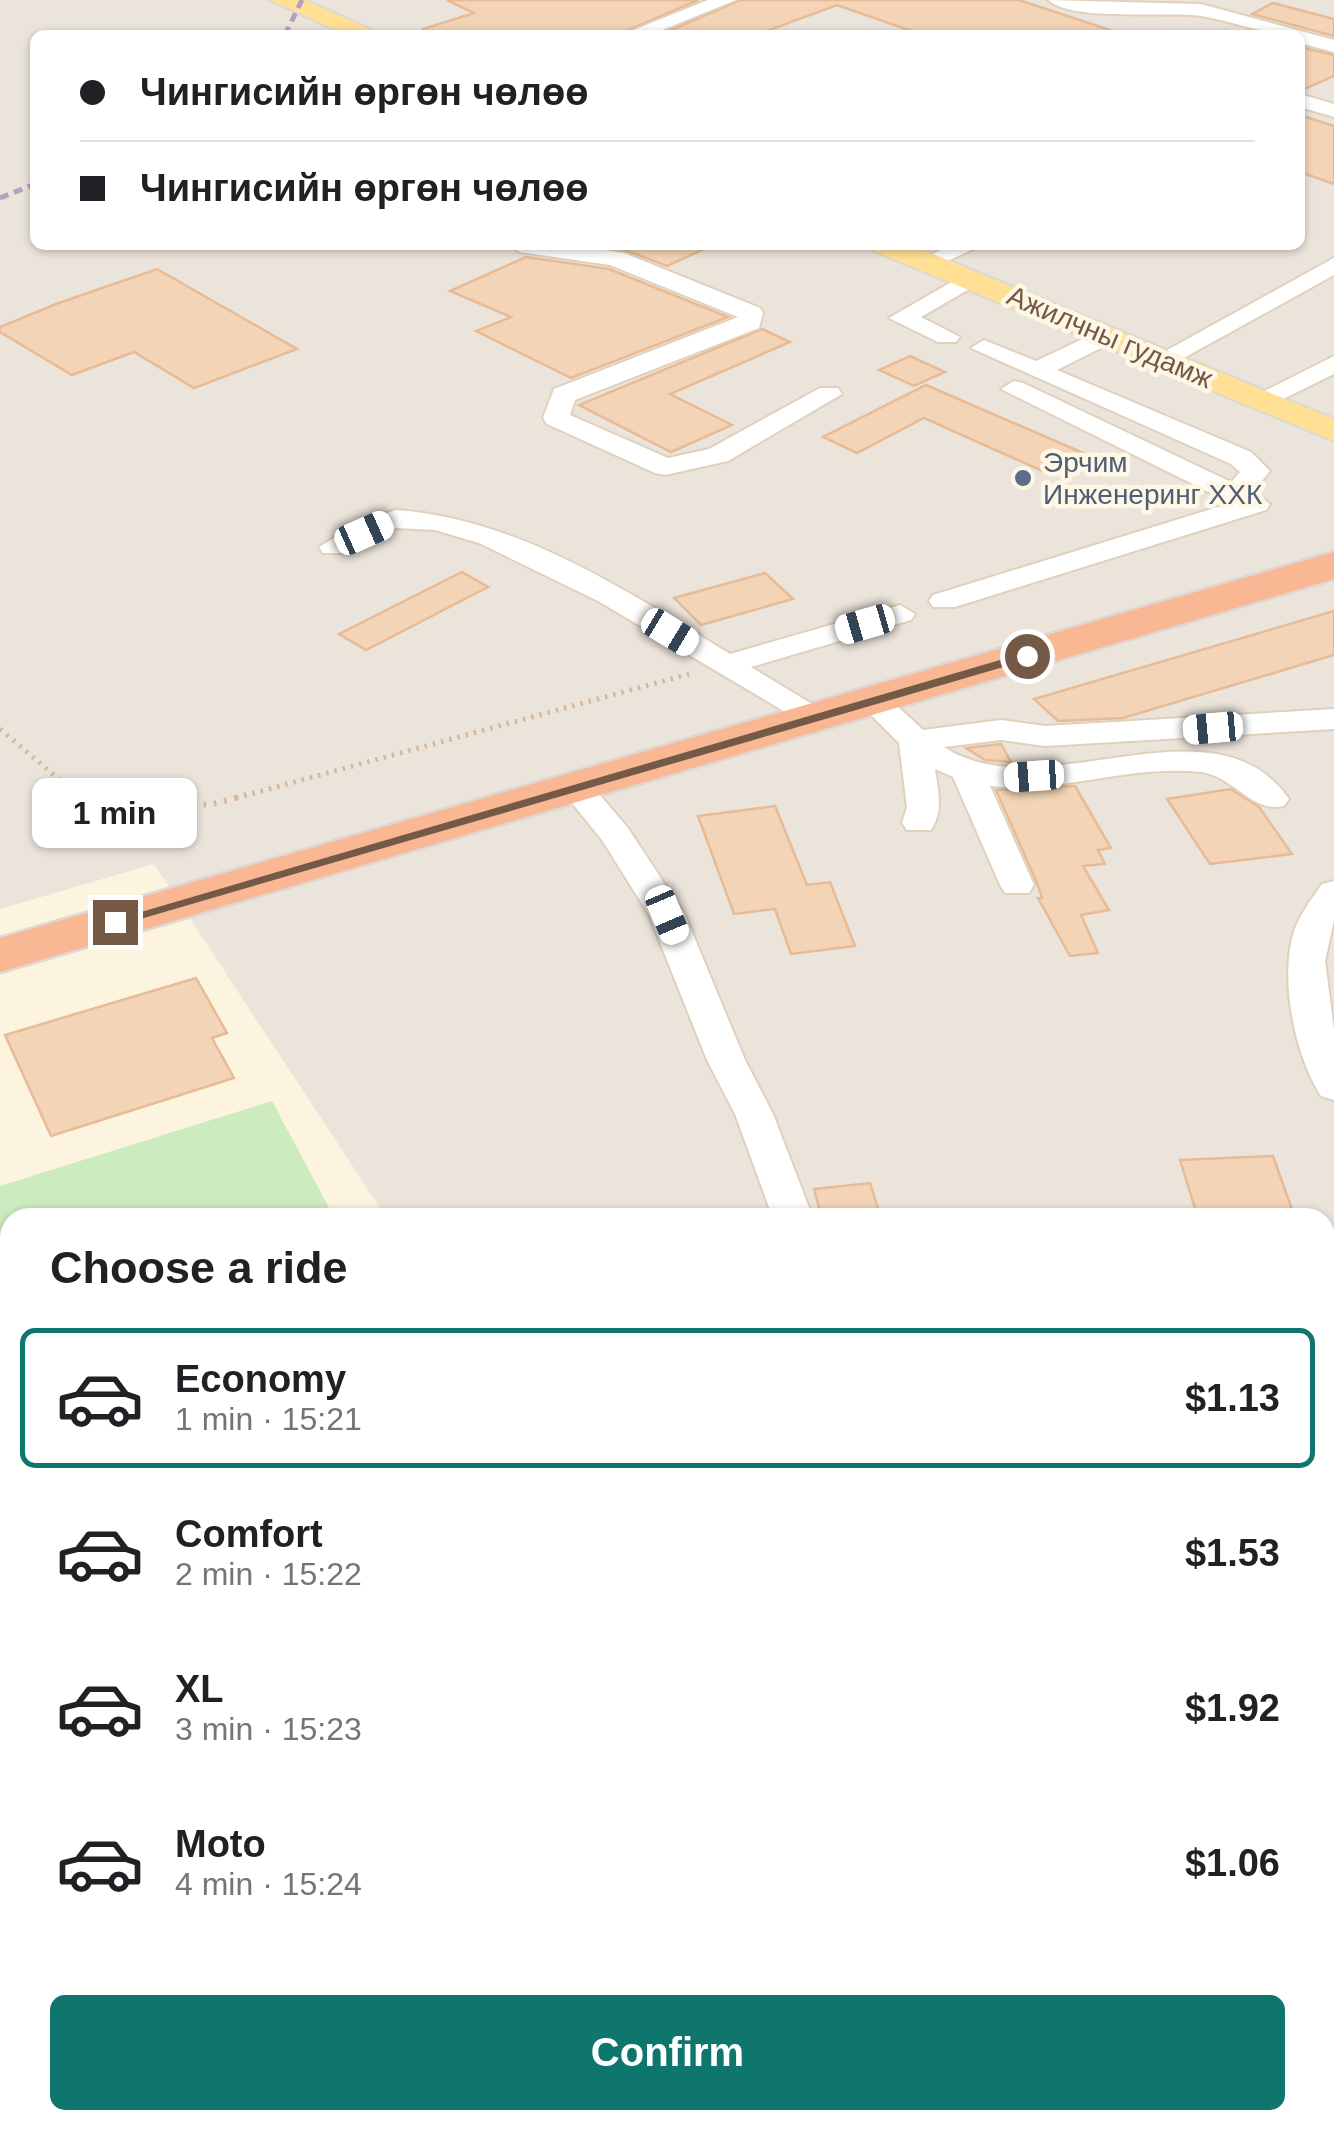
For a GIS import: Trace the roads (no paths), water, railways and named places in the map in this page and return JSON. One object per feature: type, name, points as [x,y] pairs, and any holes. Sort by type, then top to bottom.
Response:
[{"type":"highway","points":[[0,955],[1334,565]]},
{"type":"main road","points":[[283,0],[357,30]]},
{"type":"main road","name":"Ажилчны гудамж","points":[[897,250],[1334,432]]},
{"type":"street","points":[[645,30],[726,0]]},
{"type":"street","points":[[1058,0],[1111,8],[1201,10],[1275,30]]},
{"type":"street","points":[[1305,38],[1334,46]]},
{"type":"street","points":[[1305,102],[1334,111]]},
{"type":"street","points":[[557,250],[616,258],[751,312],[750,323],[563,395],[556,418],[665,468],[718,455],[829,394]]},
{"type":"street","points":[[928,263],[956,250]]},
{"type":"street","points":[[1164,359],[1334,265]]},
{"type":"street","points":[[947,337],[902,318],[970,279]]},
{"type":"street","points":[[1039,369],[1106,336]]},
{"type":"street","points":[[984,348],[1241,458],[1256,472],[1241,488]]},
{"type":"street","points":[[1260,400],[1334,364]]},
{"type":"street","points":[[944,601],[1256,504],[1014,389]]},
{"type":"street","points":[[333,547],[395,519],[456,523],[565,571],[814,719]]},
{"type":"street","points":[[724,664],[900,614]]},
{"type":"street","points":[[873,700],[915,741],[968,772],[1006,778],[1212,765],[1246,776],[1272,799]]},
{"type":"street","points":[[915,741],[1001,730],[1044,736],[1334,719]]},
{"type":"street","points":[[915,741],[924,807],[920,823]]},
{"type":"street","points":[[968,772],[1016,885]]},
{"type":"street","points":[[576,787],[616,835],[667,915],[726,1060],[754,1114],[789,1208]]},
{"type":"street","points":[[1334,892],[1318,910],[1308,937],[1310,1019],[1334,1086]]},
{"type":"railway","points":[[287,30],[302,0]]},
{"type":"railway","points":[[0,198],[30,186]]},
{"type":"place","name":"Эрчим Инженеринг ХХК","points":[[1023,478]]}]
